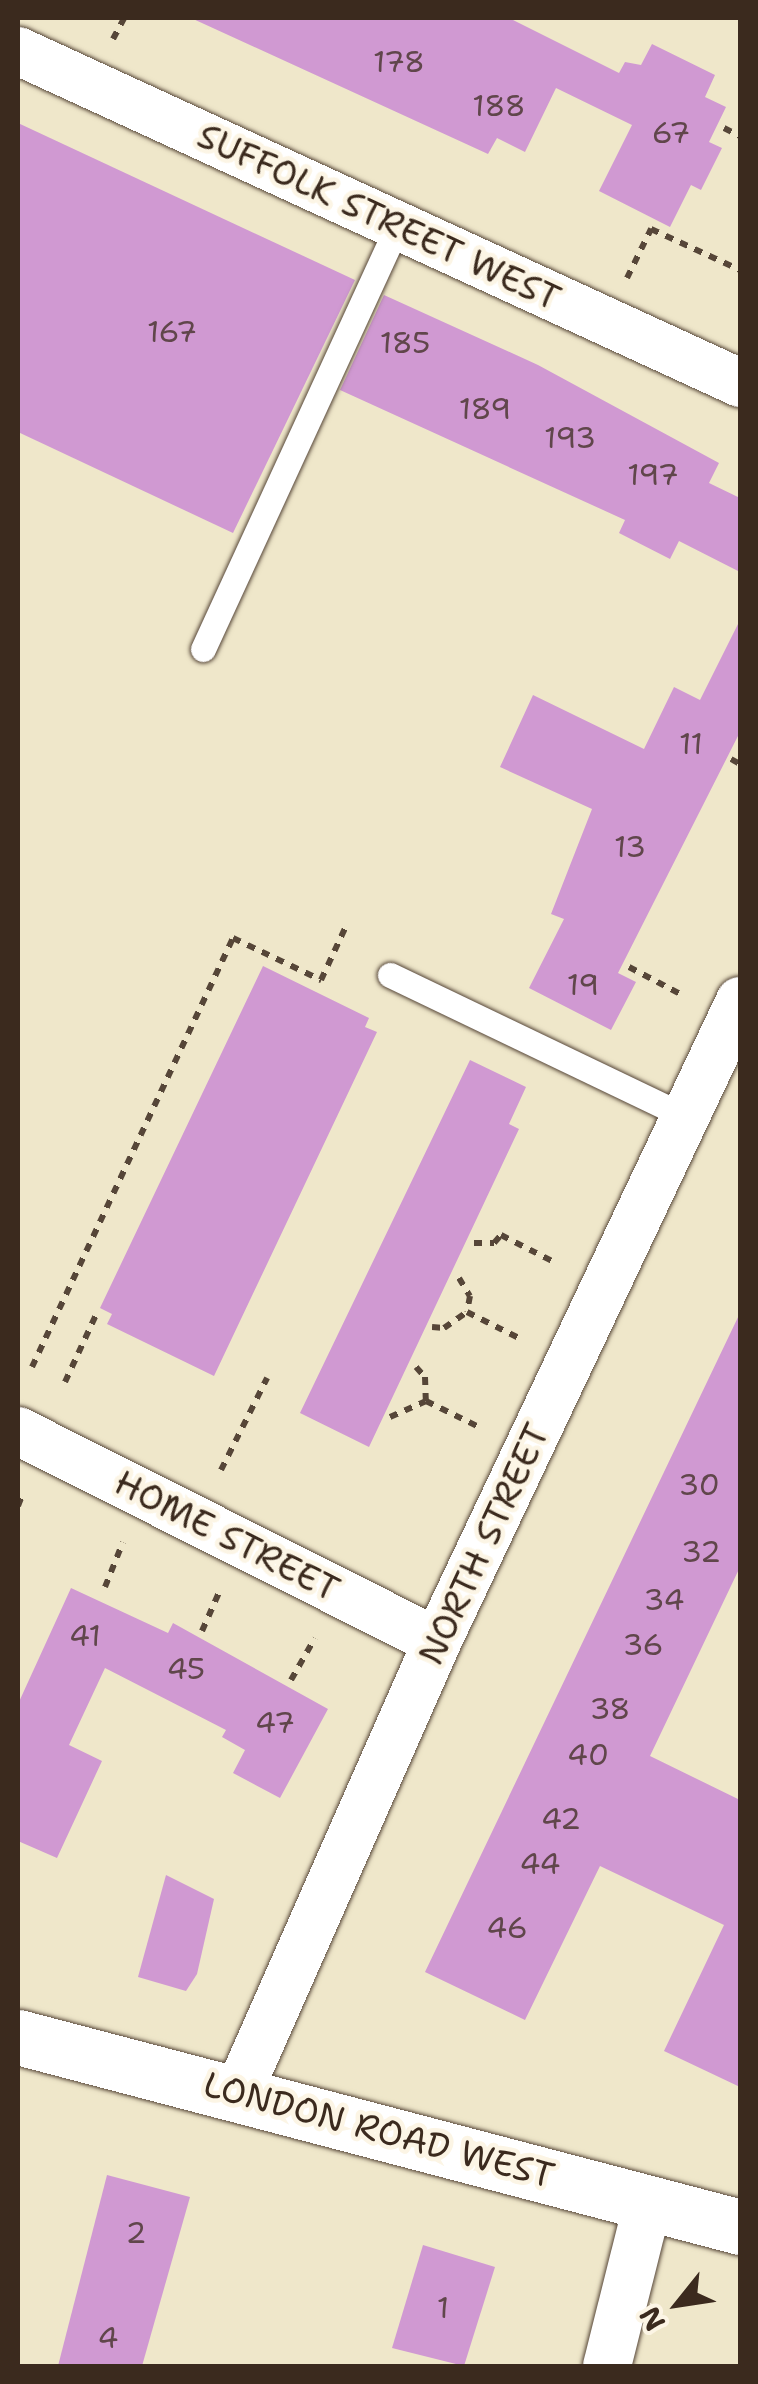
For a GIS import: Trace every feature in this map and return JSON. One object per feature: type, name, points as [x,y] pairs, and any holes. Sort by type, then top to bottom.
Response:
[{"type":"street","name":"SUFFOLK STREET WEST","points":[[18,51],[740,383]]},
{"type":"street","name":"NORTH STREET","points":[[239,2091],[437,1642],[684,1116],[738,1013]]},
{"type":"street","name":"HOME STREET","points":[[18,1431],[437,1642]]},
{"type":"street","name":"LONDON ROAD WEST","points":[[18,2038],[239,2091],[740,2227]]},
{"type":"street","points":[[607,2366],[648,2203]]},
{"type":"lane","points":[[203,649],[398,226]]},
{"type":"lane","points":[[390,974],[684,1116]]},
{"type":"path","points":[[113,40],[124,18]]},
{"type":"path","points":[[724,128],[740,136]]},
{"type":"path","points":[[626,279],[651,230],[740,270]]},
{"type":"path","points":[[732,759],[740,764]]},
{"type":"path","points":[[32,1366],[232,938],[321,980],[348,924]]},
{"type":"path","points":[[629,967],[684,996]]},
{"type":"path","points":[[474,1242],[494,1243],[501,1236],[556,1263]]},
{"type":"path","points":[[432,1327],[444,1328],[467,1312],[470,1296],[460,1278]]},
{"type":"path","points":[[467,1312],[519,1338]]},
{"type":"path","points":[[65,1382],[96,1315]]},
{"type":"path","points":[[416,1367],[425,1377],[426,1401]]},
{"type":"path","points":[[221,1470],[267,1378]]},
{"type":"path","points":[[390,1417],[426,1401]]},
{"type":"path","points":[[426,1401],[477,1426]]},
{"type":"path","points":[[18,1506],[23,1493]]},
{"type":"path","points":[[105,1586],[123,1542]]},
{"type":"path","points":[[202,1631],[221,1588]]},
{"type":"path","points":[[291,1680],[317,1634]]},
{"type":"building","points":[[191,18],[509,18],[619,73],[625,62],[641,65],[652,44],[715,75],[705,97],[726,107],[709,142],[722,148],[701,190],[691,185],[670,227],[599,191],[632,125],[556,88],[525,152],[497,138],[488,154]]},
{"type":"building","points":[[18,123],[355,280],[233,533],[18,432]]},
{"type":"building","points":[[384,295],[538,365],[719,463],[709,483],[740,498],[740,572],[679,541],[670,559],[619,533],[625,520],[340,390]]},
{"type":"building","points":[[740,620],[740,732],[618,973],[636,982],[611,1030],[529,988],[564,919],[551,914],[592,809],[500,767],[533,695],[644,749],[674,687],[700,700]]},
{"type":"building","points":[[263,966],[369,1018],[365,1027],[377,1032],[214,1376],[107,1324],[112,1314],[100,1308]]},
{"type":"building","points":[[470,1060],[526,1087],[509,1124],[519,1129],[369,1447],[300,1413]]},
{"type":"building","points":[[740,1313],[740,1567],[650,1756],[740,1800],[740,2087],[664,2051],[724,1925],[600,1866],[525,2020],[425,1972]]},
{"type":"building","points":[[71,1588],[168,1633],[173,1623],[328,1709],[280,1798],[233,1773],[245,1750],[222,1737],[226,1730],[105,1668],[69,1745],[102,1761],[57,1858],[18,1841],[18,1704]]},
{"type":"building","points":[[166,1875],[214,1899],[197,1974],[186,1991],[138,1977]]},
{"type":"building","points":[[107,2175],[190,2197],[142,2366],[58,2366]]},
{"type":"building","points":[[423,2245],[495,2267],[464,2366],[392,2348]]}]
